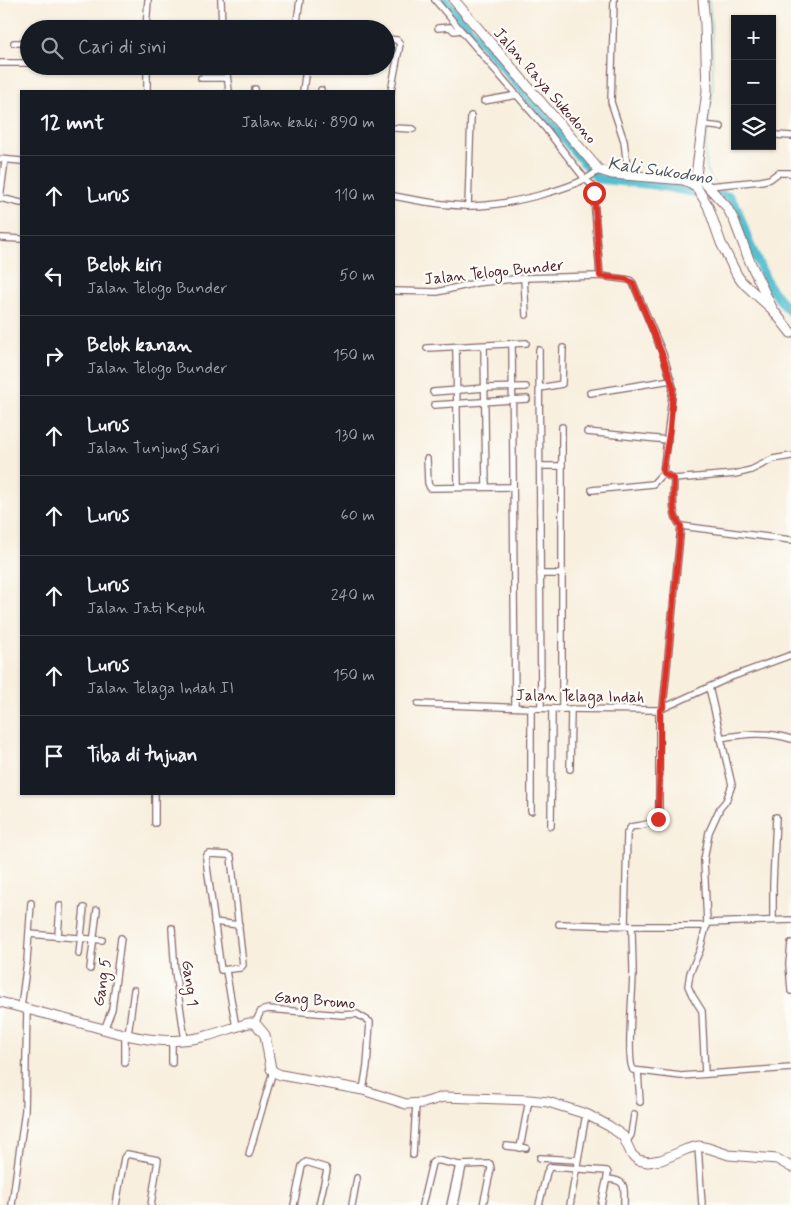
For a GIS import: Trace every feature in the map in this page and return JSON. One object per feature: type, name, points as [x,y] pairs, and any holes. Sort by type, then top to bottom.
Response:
[{"type":"street","points":[[147,20],[148,0]]},
{"type":"street","points":[[221,0],[222,20]]},
{"type":"street","points":[[297,20],[300,0]]},
{"type":"street","points":[[435,0],[460,30],[507,73],[517,95],[593,186],[600,276]]},
{"type":"street","name":"Jalan Raya Sukodono","points":[[454,0],[507,73],[598,171]]},
{"type":"street","points":[[614,0],[611,102],[624,141],[628,175]]},
{"type":"street","points":[[703,0],[707,73],[706,125],[696,184],[708,205],[730,263],[742,282],[773,310],[791,333]]},
{"type":"street","points":[[438,28],[450,27],[456,31],[460,30]]},
{"type":"street","points":[[395,40],[400,44],[395,70]]},
{"type":"street","points":[[14,42],[20,42]]},
{"type":"street","points":[[0,63],[20,63]]},
{"type":"street","points":[[147,75],[147,90]]},
{"type":"street","points":[[228,75],[229,90]]},
{"type":"street","points":[[391,90],[394,75]]},
{"type":"street","points":[[303,90],[305,76]]},
{"type":"street","points":[[200,78],[228,78]]},
{"type":"street","points":[[484,101],[517,95]]},
{"type":"street","points":[[468,206],[471,116]]},
{"type":"street","points":[[706,125],[721,127]]},
{"type":"street","points":[[395,128],[413,130]]},
{"type":"street","points":[[776,135],[791,136]]},
{"type":"street","points":[[20,162],[3,160],[0,198],[20,203]]},
{"type":"street","points":[[395,196],[433,203],[468,206],[528,198],[578,183],[598,171],[612,174],[684,180],[696,184]]},
{"type":"street","points":[[696,184],[702,180],[714,186],[760,181],[770,179],[778,173],[791,173]]},
{"type":"street","points":[[714,186],[734,220],[773,310]]},
{"type":"street","points":[[708,205],[720,198]]},
{"type":"street","points":[[2,238],[20,239]]},
{"type":"street","name":"Jalan Telogo Bunder","points":[[395,291],[437,292],[476,283],[524,278],[600,276],[626,279],[633,283],[662,354],[673,387],[668,440]]},
{"type":"street","points":[[524,278],[526,315]]},
{"type":"street","points":[[752,291],[761,286]]},
{"type":"street","points":[[427,348],[526,343]]},
{"type":"street","points":[[512,344],[515,707]]},
{"type":"street","points":[[484,346],[486,487]]},
{"type":"street","points":[[456,347],[458,487]]},
{"type":"street","points":[[540,388],[562,384],[563,348]]},
{"type":"street","points":[[539,350],[541,708]]},
{"type":"street","points":[[590,393],[671,380]]},
{"type":"street","points":[[433,392],[526,387]]},
{"type":"street","points":[[434,405],[527,399]]},
{"type":"street","points":[[562,427],[562,709]]},
{"type":"street","points":[[587,432],[668,440],[663,473],[653,484],[592,490]]},
{"type":"street","points":[[663,473],[674,479],[741,473],[762,466],[773,459],[791,456]]},
{"type":"street","points":[[427,459],[429,487],[513,487]]},
{"type":"street","points":[[540,466],[562,466]]},
{"type":"street","points":[[674,479],[675,516],[681,526],[661,709],[659,816],[655,822],[630,827],[627,833],[628,926],[633,973],[631,1067],[638,1072],[681,1076],[791,1068]]},
{"type":"street","points":[[681,526],[791,540]]},
{"type":"street","points":[[540,574],[562,574]]},
{"type":"street","name":"Jalan Telaga Indah","points":[[418,704],[541,708],[571,711],[661,709],[709,687],[791,655]]},
{"type":"street","points":[[705,1074],[702,1011],[688,986],[690,973],[700,950],[707,925],[704,860],[709,832],[714,819],[726,801],[732,785],[709,687]]},
{"type":"street","points":[[531,708],[531,811]]},
{"type":"street","points":[[551,826],[552,709]]},
{"type":"street","points":[[570,769],[571,711]]},
{"type":"street","points":[[720,738],[761,733],[791,739]]},
{"type":"street","points":[[155,795],[155,823]]},
{"type":"street","points":[[773,920],[776,817]]},
{"type":"street","points":[[209,854],[228,855],[230,858],[239,925],[242,967],[226,971],[221,970],[206,856],[209,854]]},
{"type":"street","points":[[12,1205],[25,1110],[24,1008],[31,903]]},
{"type":"street","points":[[58,936],[60,906]]},
{"type":"street","points":[[79,954],[84,908]]},
{"type":"street","points":[[90,969],[97,910]]},
{"type":"street","points":[[559,924],[628,926],[707,925],[791,920]]},
{"type":"street","points":[[214,922],[239,925]]},
{"type":"street","name":"Gang 1","points":[[172,928],[175,972],[185,1040]]},
{"type":"street","points":[[29,934],[102,940]]},
{"type":"street","name":"Gang 5","points":[[104,1030],[112,1009],[121,938]]},
{"type":"street","points":[[791,943],[789,964],[791,991]]},
{"type":"street","points":[[226,971],[236,1027]]},
{"type":"street","points":[[125,1063],[126,1035],[134,990]]},
{"type":"street","points":[[0,1002],[145,1039],[185,1040],[255,1023],[266,1035],[270,1065],[273,1071],[281,1075],[363,1090],[406,1104],[416,1104],[443,1097],[548,1102],[586,1114],[608,1126],[623,1136],[632,1155],[638,1160],[648,1162],[661,1160],[698,1146],[740,1157],[777,1159],[791,1167]]},
{"type":"street","name":"Gang Bromo","points":[[255,1023],[261,1011],[268,1009],[342,1015],[357,1014],[370,1022],[367,1066],[363,1090]]},
{"type":"street","points":[[172,1041],[172,1062]]},
{"type":"street","points":[[250,1154],[273,1071]]},
{"type":"street","points":[[638,1072],[640,1102]]},
{"type":"street","points":[[506,1146],[523,1148],[529,1100]]},
{"type":"street","points":[[414,1155],[416,1104]]},
{"type":"street","points":[[570,1205],[586,1114]]},
{"type":"street","points":[[627,1141],[631,1135],[634,1115]]},
{"type":"street","points":[[698,1146],[702,1205]]},
{"type":"street","points":[[116,1205],[124,1158],[128,1154],[158,1160],[151,1205]]},
{"type":"street","points":[[540,1158],[577,1160]]},
{"type":"street","points":[[422,1205],[433,1161],[438,1160],[461,1165],[486,1163],[491,1165],[483,1205]]},
{"type":"street","points":[[294,1205],[302,1166],[306,1162],[326,1168],[327,1170],[319,1205]]},
{"type":"street","points":[[450,1205],[461,1165]]},
{"type":"street","points":[[455,1205],[461,1165]]},
{"type":"street","points":[[539,1205],[550,1167],[607,1171],[601,1205]]},
{"type":"street","points":[[352,1205],[357,1178]]},
{"type":"street","points":[[607,1179],[619,1180],[622,1183],[624,1205]]},
{"type":"waterway","name":"Kali Sukodono","points":[[445,0],[598,179],[654,185],[708,195],[729,196],[737,208],[749,242],[770,288],[791,313]]},
{"type":"waterway","points":[[708,124],[713,88],[712,32],[709,0]]},
{"type":"waterway","points":[[708,128],[706,165],[711,178],[716,183]]},
{"type":"waterway","name":"Kali Sukodono","points":[[721,188],[729,196]]},
{"type":"route","points":[[594,193],[600,276],[626,279],[633,283],[662,354],[673,387],[670,429],[663,473],[674,479],[675,516],[681,526],[663,708],[660,710],[658,819]]}]
